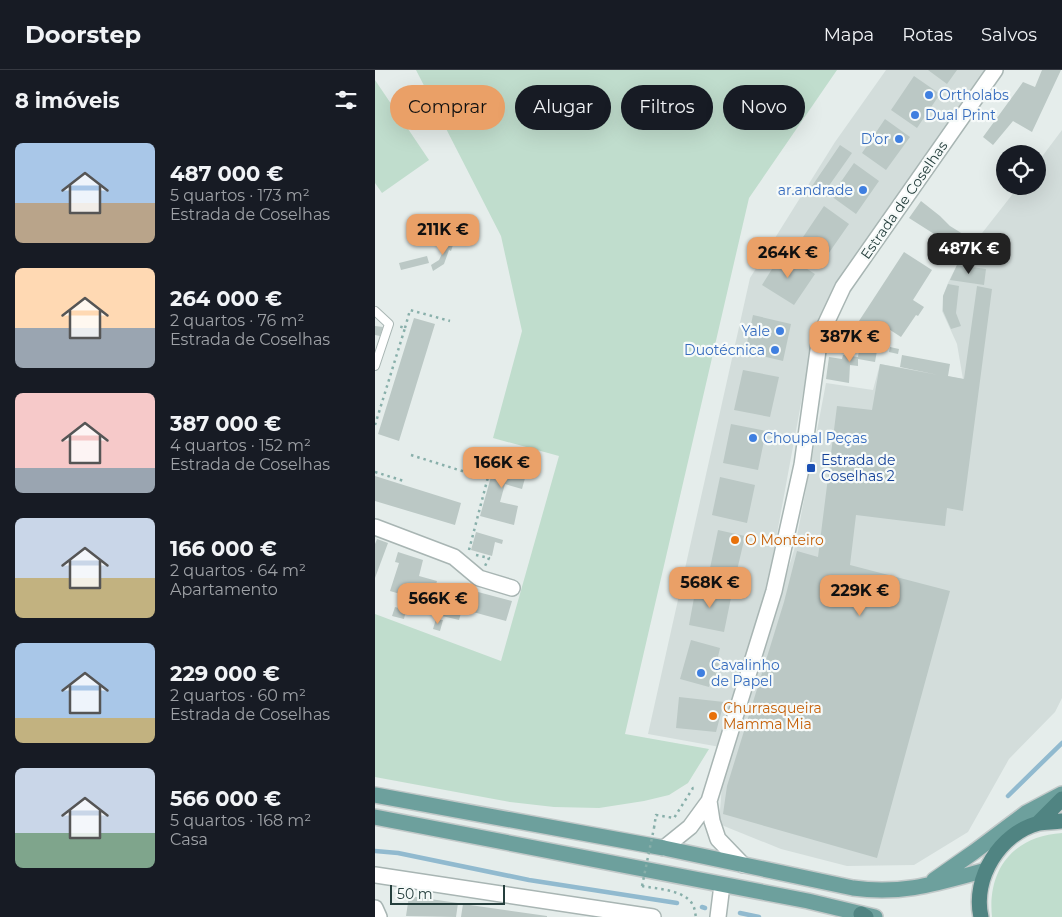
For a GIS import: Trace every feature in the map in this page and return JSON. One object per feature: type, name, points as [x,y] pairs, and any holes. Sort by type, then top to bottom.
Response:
[{"type":"highway","points":[[1038,824],[1062,799]]},
{"type":"highway","points":[[981,917],[980,890],[986,870],[998,850],[1016,834],[1038,824],[1062,821]]},
{"type":"main road","points":[[922,887],[975,852],[1026,814],[1062,794]]},
{"type":"main road","points":[[375,795],[664,848],[853,888],[876,891],[922,887],[986,870]]},
{"type":"main road","points":[[375,817],[807,901],[867,916]]},
{"type":"street","name":"Estrada de Coselhas","points":[[664,848],[690,827],[709,801],[774,591],[802,465],[820,336],[843,286],[995,70]]},
{"type":"street","points":[[375,527],[454,557],[479,578],[512,588]]},
{"type":"street","name":"Estrada de Coselhas","points":[[709,801],[712,821],[718,839],[743,865]]},
{"type":"street","points":[[375,875],[653,917]]},
{"type":"street","points":[[718,917],[722,885]]},
{"type":"street","points":[[375,908],[377,917]]},
{"type":"lane","points":[[375,311],[389,324],[375,366]]},
{"type":"path","points":[[375,425],[410,310],[449,321]]},
{"type":"path","points":[[389,324],[405,328]]},
{"type":"path","points":[[479,578],[489,558],[469,552],[494,454]]},
{"type":"path","points":[[411,455],[478,476]]},
{"type":"path","points":[[375,472],[404,481]]},
{"type":"path","points":[[693,788],[674,818],[656,815],[642,886],[679,894],[687,898],[694,906],[696,917]]},
{"type":"shaded area","points":[[886,70],[989,70],[824,308],[814,333],[766,593],[720,747],[648,734],[750,278],[835,142]]},
{"type":"shaded area","points":[[1062,130],[1062,698],[1055,712],[1009,759],[968,832],[914,865],[847,866],[781,849],[719,824],[722,785],[795,547],[826,383],[873,390],[880,364],[963,379],[957,344],[942,311],[943,296],[957,265],[1012,195],[1046,195],[1046,151]]},
{"type":"green space","points":[[416,70],[837,70],[805,117],[805,85],[723,85],[723,130],[796,130],[749,198],[625,734],[709,749],[688,783],[669,795],[599,808],[554,807],[510,802],[375,777],[375,614],[501,661],[559,456],[493,438],[522,331],[501,236],[447,130],[505,130],[505,85],[424,85]]},
{"type":"green space","points":[[375,80],[390,102],[390,130],[409,130],[429,160],[382,193],[375,183]]},
{"type":"green space","points":[[1062,833],[1062,917],[992,917],[994,884],[999,870],[1007,858],[1017,848],[1030,841]]},
{"type":"building","points":[[928,70],[957,70],[947,84]]},
{"type":"building","points":[[1042,70],[1061,70],[1032,132],[1013,121],[993,145],[983,137],[1023,82],[1035,87]]},
{"type":"building","points":[[914,76],[940,94],[917,128],[891,110]]},
{"type":"building","points":[[885,119],[910,137],[886,170],[862,153]]},
{"type":"building","points":[[840,145],[852,153],[821,197],[810,189]]},
{"type":"building","points":[[854,163],[879,181],[856,214],[831,196]]},
{"type":"building","points":[[921,201],[950,226],[971,239],[964,251],[909,218]]},
{"type":"building","points":[[824,206],[849,224],[826,257],[801,240]]},
{"type":"building","points":[[449,239],[454,242],[451,251],[449,250],[444,264],[433,271],[431,265],[439,260]]},
{"type":"building","points":[[904,252],[932,270],[913,300],[924,307],[901,337],[884,326],[879,334],[859,321]]},
{"type":"building","points":[[782,253],[815,274],[794,305],[762,285]]},
{"type":"building","points":[[427,256],[429,263],[401,270],[399,263]]},
{"type":"building","points":[[957,265],[986,269],[984,285],[950,280]]},
{"type":"building","points":[[948,284],[959,286],[956,313],[961,326],[951,329],[943,311],[943,296]]},
{"type":"building","points":[[977,286],[992,289],[963,511],[947,508],[945,526],[856,515],[850,565],[950,591],[877,858],[723,814],[727,786],[784,602],[797,551],[818,557],[837,406],[872,410],[880,364],[938,375],[900,367],[902,355],[950,364],[948,376],[964,379]]},
{"type":"building","points":[[753,315],[791,324],[783,361],[745,352]]},
{"type":"building","points":[[414,318],[435,324],[399,441],[378,434]]},
{"type":"building","points":[[375,326],[383,327],[380,336],[375,335]]},
{"type":"building","points":[[860,342],[878,345],[875,362],[858,359],[858,366],[850,365],[849,383],[826,379],[829,357],[842,359],[843,355],[858,357]]},
{"type":"building","points":[[890,347],[899,349],[898,354],[889,352]]},
{"type":"building","points":[[743,370],[779,377],[770,417],[734,410]]},
{"type":"building","points":[[731,424],[766,431],[758,470],[723,463]]},
{"type":"building","points":[[499,448],[514,452],[510,467],[527,471],[522,489],[505,484],[500,502],[518,506],[514,525],[480,516]]},
{"type":"building","points":[[375,476],[461,503],[455,525],[375,501]]},
{"type":"building","points":[[720,477],[755,485],[747,523],[712,515]]},
{"type":"building","points":[[718,530],[745,536],[735,579],[709,573]]},
{"type":"building","points":[[476,532],[503,540],[502,544],[495,542],[492,556],[471,550]]},
{"type":"building","points":[[377,539],[388,543],[375,578],[375,544]]},
{"type":"building","points":[[398,552],[423,560],[419,576],[437,581],[431,603],[390,591],[399,563],[395,562]]},
{"type":"building","points":[[446,583],[468,589],[459,620],[438,615]]},
{"type":"building","points":[[696,587],[732,593],[724,632],[689,625]]},
{"type":"building","points":[[478,592],[512,601],[506,621],[473,612]]},
{"type":"building","points":[[395,607],[406,610],[404,619],[392,616]]},
{"type":"building","points":[[436,619],[443,620],[440,631],[433,629]]},
{"type":"building","points":[[691,640],[720,648],[717,661],[720,661],[716,676],[713,675],[709,687],[680,679]]},
{"type":"building","points":[[679,697],[724,702],[716,732],[676,728]]},
{"type":"building","points":[[409,896],[458,903],[456,917],[406,916]]},
{"type":"building","points":[[463,904],[547,916],[547,917],[461,917]]},
{"type":"waterway","points":[[1008,796],[1062,743]]},
{"type":"waterway","points":[[375,851],[398,853],[529,880],[677,903]]},
{"type":"waterway","points":[[740,913],[759,917]]},
{"type":"place","name":"Ortholabs","points":[[929,95]]},
{"type":"place","name":"Dual Print","points":[[915,115]]},
{"type":"place","name":"D'or","points":[[899,139]]},
{"type":"place","name":"ar.andrade","points":[[863,190]]},
{"type":"place","name":"Yale","points":[[780,331]]},
{"type":"place","name":"Duotécnica","points":[[775,350]]},
{"type":"place","name":"Choupal Peças","points":[[753,438]]},
{"type":"place","name":"Estrada de Coselhas 2","points":[[811,468]]},
{"type":"place","name":"O Monteiro","points":[[735,540]]},
{"type":"place","name":"Cavalinho de Papel","points":[[701,673]]},
{"type":"place","name":"Churrasqueira Mamma Mia","points":[[713,716]]}]
